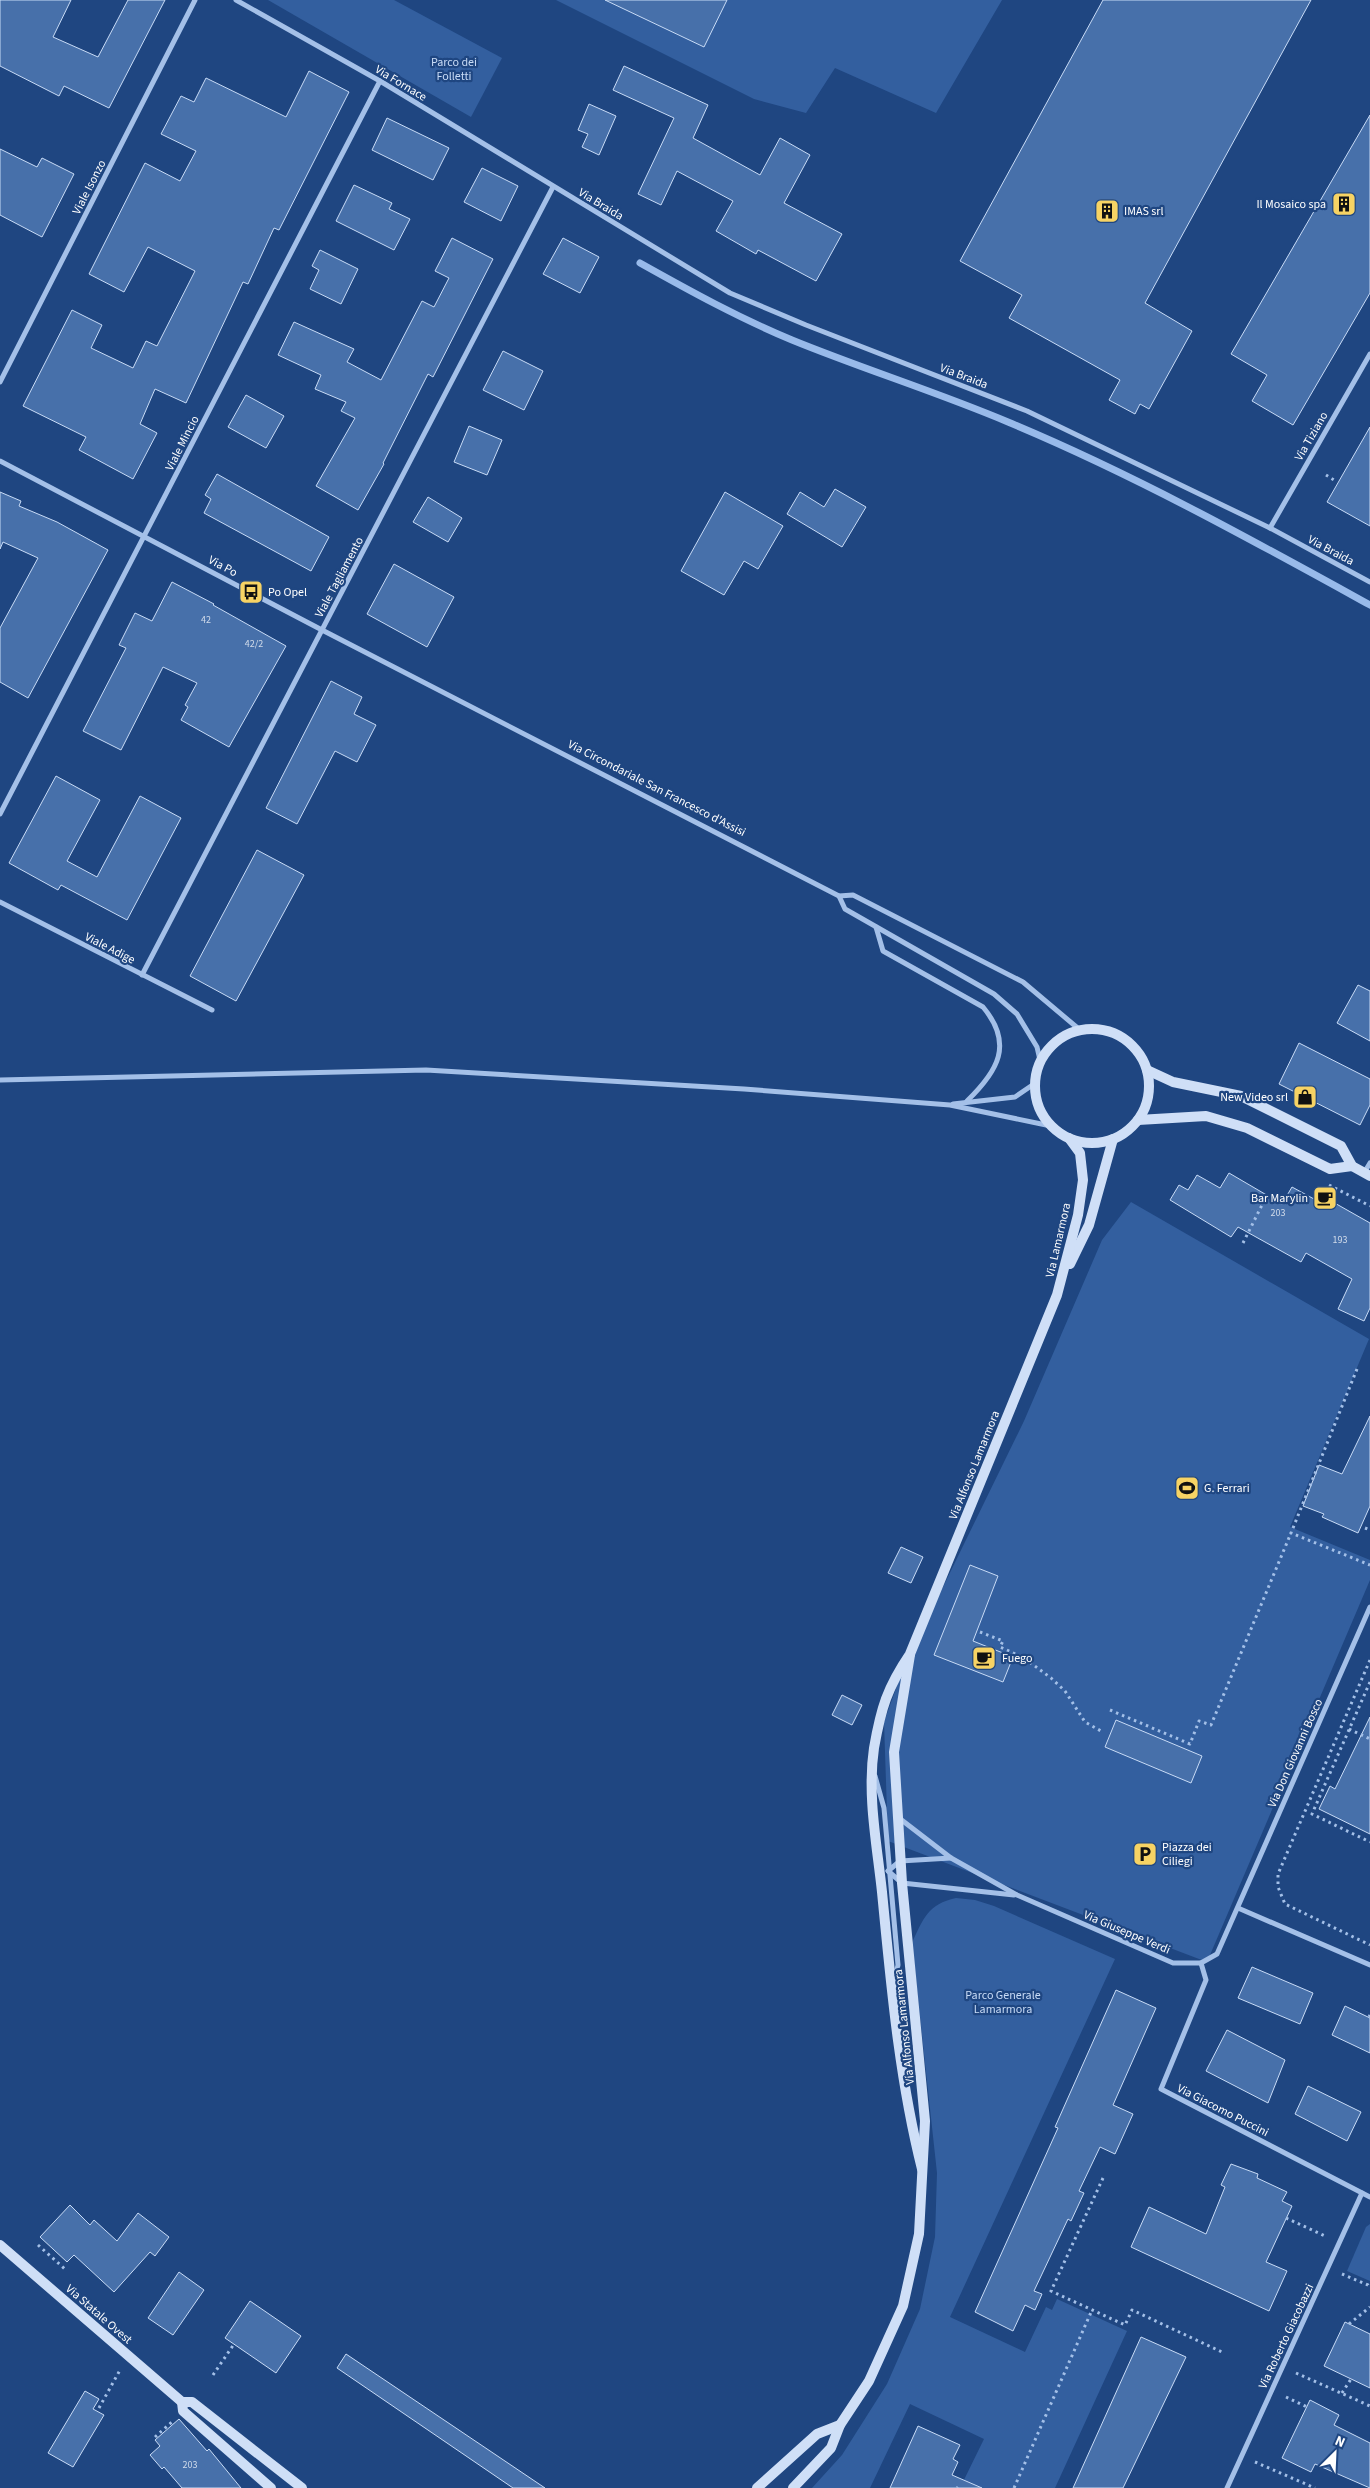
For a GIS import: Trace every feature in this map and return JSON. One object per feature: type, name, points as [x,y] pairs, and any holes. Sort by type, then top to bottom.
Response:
[{"type":"street","name":"Viale Isonzo","points":[[0,382],[195,0]]},
{"type":"street","name":"Via Fornace","points":[[236,0],[380,81],[553,187]]},
{"type":"street","name":"Viale Mincio","points":[[0,814],[146,536],[380,81]]},
{"type":"street","name":"Via Braida","points":[[553,187],[730,293],[806,325],[1027,411],[1270,528],[1370,582]]},
{"type":"street","name":"Viale Tagliamento","points":[[142,975],[553,187]]},
{"type":"street","name":"Via Tiziano","points":[[1270,528],[1370,354]]},
{"type":"street","name":"Via Po","points":[[0,461],[463,702]]},
{"type":"street","name":"Via Circondariale San Francesco d'Assisi","points":[[463,702],[839,896],[853,895],[1023,982],[1080,1030]]},
{"type":"street","name":"Via Circondariale San Francesco d'Assisi","points":[[839,896],[846,909],[994,994],[1017,1014],[1037,1047],[1040,1060]]},
{"type":"street","name":"Viale Adige","points":[[0,902],[212,1010]]},
{"type":"street","points":[[876,927],[883,951],[983,1007],[993,1020],[1001,1043],[997,1062],[986,1083],[967,1101]]},
{"type":"street","points":[[1097,1029],[1114,1033],[1128,1042],[1140,1054],[1147,1070],[1148,1096],[1138,1120],[1127,1131],[1113,1139],[1099,1143],[1083,1143],[1069,1138],[1051,1126],[1041,1114],[1036,1099],[1034,1084],[1040,1060],[1050,1046],[1064,1036],[1080,1030],[1097,1029]]},
{"type":"street","points":[[0,1080],[426,1070],[744,1089],[950,1104],[1051,1126]]},
{"type":"street","points":[[1147,1070],[1172,1082],[1241,1096],[1341,1146],[1352,1166],[1367,1174],[1370,1163]]},
{"type":"street","points":[[950,1104],[1015,1097],[1034,1084]]},
{"type":"street","points":[[1138,1120],[1206,1116],[1247,1128],[1330,1169],[1352,1166]]},
{"type":"street","name":"Via Lamarmora","points":[[1060,1286],[1078,1215],[1083,1180],[1080,1153],[1069,1138]]},
{"type":"street","name":"Via Lamarmora","points":[[1060,1286],[1089,1225],[1113,1139]]},
{"type":"street","name":"Via Alfonso Lamarmora","points":[[922,2169],[910,2123],[892,1994],[873,1808],[874,1750],[883,1701],[892,1681],[910,1654],[1060,1286]]},
{"type":"street","name":"Via Don Giovanni Bosco","points":[[1238,1908],[1370,1606]]},
{"type":"street","name":"Via Alfonso Lamarmora","points":[[793,2488],[830,2448],[840,2425],[869,2381],[903,2306],[919,2234],[925,2120],[900,1861],[894,1752],[909,1672],[910,1654]]},
{"type":"street","name":"Via Alfonso Lamarmora","points":[[873,1768],[884,1808],[888,1871],[898,1965],[892,1994]]},
{"type":"street","name":"Via Giuseppe Verdi","points":[[898,1818],[951,1858],[1017,1895],[1173,1962],[1201,1963]]},
{"type":"street","points":[[902,1883],[888,1871],[900,1861],[951,1858]]},
{"type":"street","name":"Via Giuseppe Verdi","points":[[902,1883],[1017,1895]]},
{"type":"street","points":[[1201,1963],[1217,1954],[1238,1908],[1370,1965]]},
{"type":"street","name":"Via Giacomo Puccini","points":[[1201,1963],[1206,1980],[1161,2089],[1370,2197]]},
{"type":"street","name":"Via Roberto Giacobazzi","points":[[1227,2488],[1362,2193]]},
{"type":"street","name":"Via Statale Ovest","points":[[0,2245],[182,2402],[192,2402],[302,2488]]},
{"type":"street","name":"Via Statale Ovest","points":[[182,2402],[183,2411],[271,2488]]},
{"type":"street","points":[[757,2488],[817,2434],[840,2425]]},
{"type":"path","points":[[1326,475],[1334,480]]},
{"type":"path","points":[[1243,1243],[1267,1195]]},
{"type":"path","points":[[1110,1710],[1190,1744],[1199,1721],[1211,1725],[1357,1370]]},
{"type":"path","points":[[1365,1528],[1370,1530]]},
{"type":"path","points":[[1291,1532],[1370,1565]]},
{"type":"path","points":[[980,1632],[1003,1641],[1000,1648],[1024,1658],[1052,1678],[1065,1691],[1085,1722],[1101,1731]]},
{"type":"path","points":[[1370,1660],[1278,1874],[1278,1887],[1285,1904],[1370,1945]]},
{"type":"path","points":[[1370,1682],[1312,1814],[1370,1842]]},
{"type":"path","points":[[1349,1729],[1370,1739]]},
{"type":"path","points":[[1320,1774],[1328,1778]]},
{"type":"path","points":[[1104,2178],[1051,2291],[1125,2325],[1132,2310],[1224,2353]]},
{"type":"path","points":[[1286,2218],[1325,2236]]},
{"type":"path","points":[[38,2245],[66,2270]]},
{"type":"path","points":[[1342,2274],[1368,2285],[1370,2288]]},
{"type":"path","points":[[1349,2324],[1370,2307]]},
{"type":"path","points":[[1014,2488],[1092,2310]]},
{"type":"path","points":[[213,2375],[234,2344]]},
{"type":"path","points":[[99,2408],[120,2370]]},
{"type":"path","points":[[1296,2373],[1370,2406]]},
{"type":"path","points":[[1342,2393],[1351,2379]]},
{"type":"path","points":[[1286,2396],[1307,2407]]},
{"type":"path","points":[[155,2437],[175,2419]]},
{"type":"path","points":[[1255,2462],[1315,2488]]},
{"type":"green space","name":"Parco dei Folletti","points":[[268,0],[394,0],[502,58],[471,117]]},
{"type":"green space","points":[[556,0],[1002,0],[936,113],[835,68],[806,113],[754,99]]},
{"type":"green space","points":[[1131,1202],[1369,1339],[1290,1527],[1370,1560],[1370,1580],[1207,1962],[888,1841],[884,1722],[903,1669],[1024,1421],[1102,1240]]},
{"type":"green space","name":"Parco Generale Lamarmora","points":[[956,1898],[975,1900],[994,1906],[1115,1959],[950,2317],[1025,2352],[1046,2307],[1052,2310],[1057,2299],[1127,2331],[1055,2488],[960,2488],[984,2439],[910,2404],[870,2488],[812,2488],[842,2455],[887,2384],[920,2309],[935,2237],[937,2173],[912,1943],[928,1914],[939,1904]]},
{"type":"green space","points":[[1370,2224],[1370,2281],[1347,2271],[1366,2227]]},
{"type":"building","points":[[0,0],[71,0],[53,37],[98,57],[128,0],[165,0],[109,108],[64,86],[59,96],[0,66]]},
{"type":"building","points":[[605,0],[727,0],[704,47]]},
{"type":"building","points":[[1103,0],[1311,0],[1145,303],[1192,331],[1149,409],[1140,404],[1135,414],[1109,400],[1120,380],[1009,318],[1022,295],[960,261]]},
{"type":"building","points":[[624,66],[708,105],[693,138],[760,175],[780,138],[810,155],[784,203],[842,234],[816,281],[758,250],[756,254],[716,231],[733,201],[677,171],[661,205],[638,194],[674,118],[613,90]]},
{"type":"building","points":[[309,71],[349,92],[279,230],[274,228],[248,284],[243,282],[186,403],[155,389],[140,424],[157,433],[133,479],[79,450],[86,437],[23,406],[72,310],[102,325],[91,348],[133,368],[146,341],[157,346],[195,271],[148,247],[124,292],[89,274],[145,163],[180,181],[196,151],[161,134],[181,96],[194,102],[206,78],[286,117]]},
{"type":"building","points":[[589,104],[616,116],[599,155],[582,147],[588,134],[578,130]]},
{"type":"building","name":"Il Mosaico spa","points":[[1370,115],[1370,293],[1293,425],[1252,401],[1267,375],[1231,354]]},
{"type":"building","points":[[387,118],[449,148],[433,180],[372,150]]},
{"type":"building","points":[[0,149],[37,167],[42,158],[74,174],[42,237],[0,215]]},
{"type":"building","points":[[482,168],[518,186],[501,221],[464,202]]},
{"type":"building","points":[[354,185],[392,203],[389,209],[410,219],[394,250],[336,221]]},
{"type":"building","points":[[452,238],[493,259],[433,377],[428,374],[384,464],[358,510],[316,486],[355,418],[341,411],[346,402],[315,389],[321,375],[278,355],[294,322],[354,349],[347,362],[381,380],[422,301],[434,307],[449,278],[435,271]]},
{"type":"building","points":[[563,238],[599,257],[580,293],[543,274]]},
{"type":"building","points":[[320,250],[358,269],[341,304],[310,289],[319,270],[312,266]]},
{"type":"building","points":[[503,351],[543,371],[524,410],[483,390]]},
{"type":"building","points":[[246,395],[284,416],[266,448],[228,427]]},
{"type":"building","points":[[469,426],[502,440],[487,475],[454,462]]},
{"type":"building","points":[[1370,427],[1370,526],[1327,502]]},
{"type":"building","points":[[217,474],[329,537],[311,571],[204,513],[211,499],[205,495]]},
{"type":"building","points":[[835,489],[866,507],[842,547],[787,514],[800,492],[824,507]]},
{"type":"building","points":[[0,492],[21,501],[19,506],[57,522],[108,550],[28,698],[0,682],[0,628],[38,558],[3,542],[0,549]]},
{"type":"building","points":[[725,492],[783,526],[758,569],[744,561],[724,595],[681,571]]},
{"type":"building","points":[[428,497],[462,518],[448,542],[413,522]]},
{"type":"building","points":[[394,564],[454,597],[427,647],[367,614]]},
{"type":"building","points":[[172,582],[286,646],[229,747],[181,720],[188,707],[185,705],[197,683],[163,667],[121,750],[83,731],[126,648],[119,645],[135,613],[152,621]]},
{"type":"building","points":[[331,681],[362,697],[354,714],[376,725],[357,762],[335,751],[297,824],[266,808]]},
{"type":"building","points":[[56,776],[100,800],[67,861],[97,877],[140,796],[181,818],[127,920],[61,885],[58,890],[9,863]]},
{"type":"building","points":[[257,850],[304,875],[236,1001],[190,976]]},
{"type":"building","points":[[1358,985],[1370,991],[1370,1041],[1337,1023]]},
{"type":"building","points":[[1299,1043],[1370,1079],[1370,1105],[1360,1125],[1279,1084]]},
{"type":"building","points":[[1229,1173],[1282,1204],[1292,1187],[1314,1199],[1317,1193],[1370,1223],[1370,1308],[1364,1321],[1338,1309],[1352,1279],[1306,1253],[1301,1262],[1238,1227],[1231,1237],[1170,1200],[1179,1185],[1188,1190],[1197,1175],[1220,1188]]},
{"type":"building","points":[[1370,1416],[1370,1506],[1358,1533],[1322,1517],[1324,1514],[1303,1506],[1319,1465],[1342,1474]]},
{"type":"building","points":[[901,1547],[923,1557],[911,1583],[888,1573]]},
{"type":"building","points":[[970,1565],[998,1576],[973,1641],[1013,1657],[1003,1682],[934,1655]]},
{"type":"building","points":[[842,1695],[862,1705],[852,1725],[832,1715]]},
{"type":"building","points":[[1370,1717],[1370,1834],[1319,1809],[1330,1786],[1335,1789]]},
{"type":"building","points":[[1116,1720],[1202,1756],[1191,1783],[1105,1747]]},
{"type":"building","points":[[1252,1967],[1313,1993],[1300,2024],[1238,1998]]},
{"type":"building","points":[[1116,1990],[1156,2008],[1113,2105],[1133,2114],[1115,2154],[1100,2147],[1079,2191],[1084,2193],[1071,2221],[1068,2219],[1034,2291],[1042,2294],[1035,2310],[1025,2305],[1013,2331],[975,2312],[1058,2128],[1055,2127]]},
{"type":"building","points":[[1345,2006],[1370,2018],[1370,2053],[1332,2035]]},
{"type":"building","points":[[1227,2030],[1285,2060],[1268,2103],[1206,2071]]},
{"type":"building","points":[[1308,2086],[1361,2112],[1347,2141],[1295,2114]]},
{"type":"building","points":[[1231,2164],[1258,2174],[1257,2178],[1287,2192],[1282,2201],[1292,2206],[1266,2262],[1287,2271],[1269,2311],[1131,2247],[1149,2207],[1206,2234],[1225,2187],[1221,2185]]},
{"type":"building","points":[[70,2205],[90,2225],[94,2220],[117,2241],[138,2213],[169,2237],[155,2256],[150,2252],[114,2292],[74,2255],[67,2262],[40,2237]]},
{"type":"building","points":[[179,2272],[204,2290],[173,2335],[148,2318]]},
{"type":"building","points":[[250,2301],[301,2336],[276,2373],[225,2338]]},
{"type":"building","points":[[1345,2322],[1370,2334],[1370,2388],[1324,2366]]},
{"type":"building","points":[[1141,2337],[1186,2357],[1123,2488],[1073,2488]]},
{"type":"building","points":[[346,2354],[545,2488],[513,2488],[337,2368]]},
{"type":"building","points":[[85,2391],[99,2399],[93,2409],[104,2415],[73,2467],[48,2453]]},
{"type":"building","points":[[1310,2400],[1339,2415],[1334,2425],[1370,2443],[1370,2488],[1315,2464],[1311,2472],[1282,2458]]},
{"type":"building","points":[[179,2419],[207,2451],[209,2449],[241,2488],[182,2488],[164,2467],[162,2469],[150,2455],[160,2446],[155,2440]]},
{"type":"building","points":[[918,2426],[960,2445],[953,2459],[958,2462],[952,2475],[982,2488],[890,2488]]},
{"type":"waterway","points":[[640,263],[715,304],[772,332],[981,411],[1101,463],[1237,532],[1370,605]]},
{"type":"place","name":"Il Mosaico spa","points":[[1344,204]]},
{"type":"place","name":"IMAS srl","points":[[1107,211]]},
{"type":"place","name":"Po Opel","points":[[251,592]]},
{"type":"place","name":"New Video srl","points":[[1305,1097]]},
{"type":"place","name":"Bar Marylin","points":[[1325,1198]]},
{"type":"place","name":"G. Ferrari","points":[[1187,1488]]},
{"type":"place","name":"Fuego","points":[[984,1658]]},
{"type":"place","name":"Piazza dei Ciliegi","points":[[1145,1854]]}]
